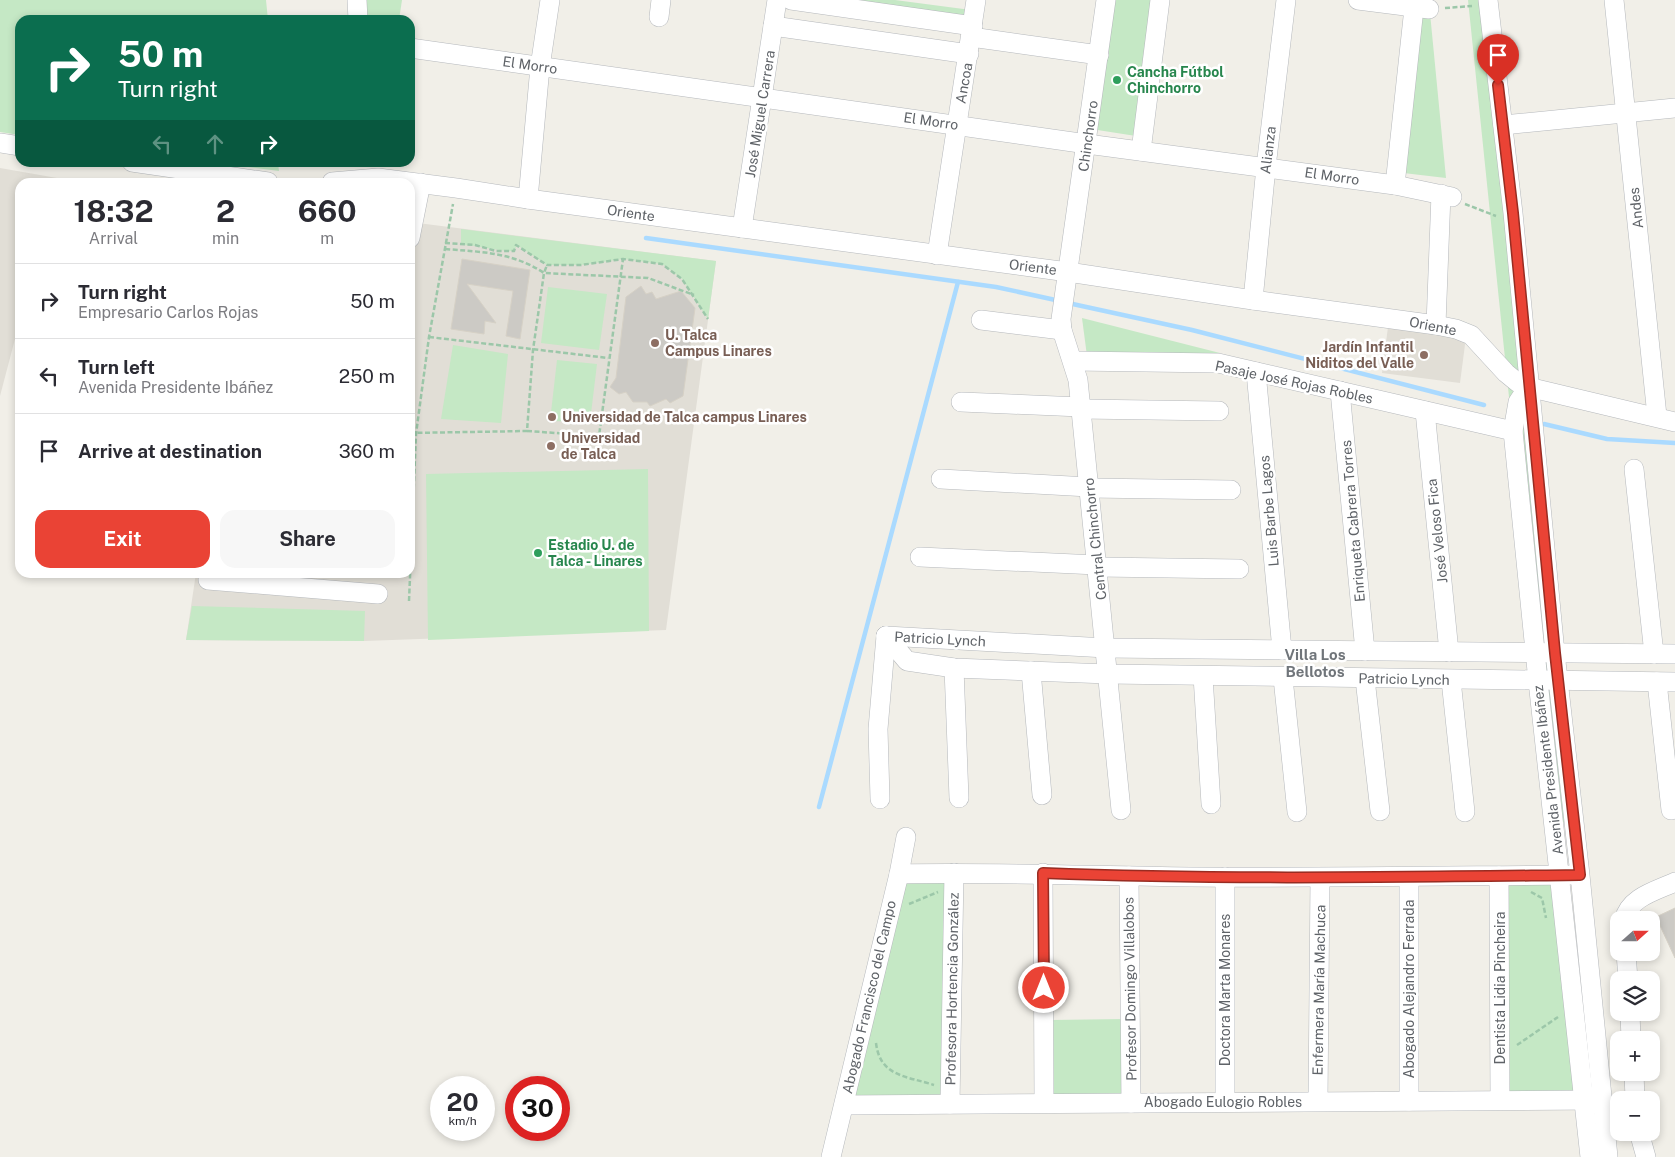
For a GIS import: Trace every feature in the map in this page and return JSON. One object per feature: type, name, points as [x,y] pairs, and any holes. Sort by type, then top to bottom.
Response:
[{"type":"street","points":[[357,0],[358,15]]},
{"type":"street","points":[[528,200],[540,67],[550,0]]},
{"type":"street","name":"José Miguel Carrera","points":[[742,228],[777,0]]},
{"type":"street","points":[[791,0],[971,39]]},
{"type":"street","name":"Ancoa","points":[[937,255],[976,0]]},
{"type":"street","name":"Chinchorro","points":[[1068,272],[1106,0]]},
{"type":"street","points":[[1141,151],[1160,0]]},
{"type":"street","name":"Alianza","points":[[1253,300],[1266,167],[1286,0]]},
{"type":"street","points":[[1358,0],[1396,3],[1422,8],[1395,185]]},
{"type":"street","name":"Andes","points":[[1614,0],[1657,416]]},
{"type":"street","name":"Avenida Presidente Ibáñez","points":[[1489,3],[1513,213],[1528,387],[1580,875],[1593,1100],[1590,1157]]},
{"type":"street","points":[[773,26],[971,39],[1099,56]]},
{"type":"street","name":"El Morro","points":[[415,49],[762,96],[1087,144],[1395,185],[1446,195]]},
{"type":"street","points":[[1503,124],[1626,111],[1675,108]]},
{"type":"street","points":[[0,143],[15,145]]},
{"type":"street","points":[[166,167],[241,178]]},
{"type":"street","name":"Oriente","points":[[343,178],[365,170],[399,178]]},
{"type":"street","name":"Oriente","points":[[415,182],[528,200],[1068,272],[1436,325],[1472,335],[1506,373],[1516,382],[1528,387],[1657,416],[1675,422]]},
{"type":"street","points":[[415,213],[421,183]]},
{"type":"street","points":[[1436,325],[1446,195]]},
{"type":"street","name":"Central Chinchorro","points":[[1068,272],[1062,324],[1077,375],[1121,810]]},
{"type":"street","points":[[981,320],[1062,324]]},
{"type":"street","name":"Pasaje José Rojas Robles","points":[[1073,361],[1218,363],[1512,430]]},
{"type":"street","name":"Luis Barbe Lagos","points":[[1256,372],[1282,650]]},
{"type":"street","name":"Avenida Presidente Ibáñez","points":[[1528,387],[1518,402],[1512,430],[1535,653],[1560,875],[1593,1100],[1608,1157]]},
{"type":"street","name":"Enriqueta Cabrera Torres","points":[[1340,391],[1365,651]]},
{"type":"street","points":[[961,402],[1081,408],[1219,411]]},
{"type":"street","name":"José Veloso Fica","points":[[1425,411],[1449,652]]},
{"type":"street","points":[[1634,469],[1654,654]]},
{"type":"street","points":[[941,479],[1089,487],[1231,490]]},
{"type":"street","points":[[920,557],[1097,566],[1239,569]]},
{"type":"street","points":[[208,578],[208,580],[378,594]]},
{"type":"street","points":[[880,799],[878,729],[886,636]]},
{"type":"street","name":"Patricio Lynch","points":[[886,636],[1106,648],[1675,654]]},
{"type":"street","name":"Patricio Lynch","points":[[886,636],[907,661],[954,668],[1283,678],[1666,682]]},
{"type":"street","points":[[954,668],[960,798]]},
{"type":"street","points":[[1031,671],[1042,795]]},
{"type":"street","points":[[1203,676],[1211,804]]},
{"type":"street","points":[[1283,678],[1298,812]]},
{"type":"street","points":[[1365,679],[1380,811]]},
{"type":"street","points":[[1451,680],[1465,812]]},
{"type":"street","points":[[1666,682],[1671,810]]},
{"type":"street","name":"Abogado Francisco del Campo","points":[[831,1157],[899,874],[906,837]]},
{"type":"street","points":[[899,874],[954,880],[1043,873],[1320,878],[1580,875]]},
{"type":"street","points":[[1043,873],[1044,1103]]},
{"type":"street","name":"Profesor Domingo Villalobos","points":[[1130,876],[1132,1102]]},
{"type":"street","name":"Dentista Lidia Pincheira","points":[[1499,876],[1500,1100]]},
{"type":"street","name":"Doctora Marta Monares","points":[[1225,877],[1225,1102]]},
{"type":"street","name":"Abogado Alejandro Ferrada","points":[[1409,1101],[1410,877]]},
{"type":"street","name":"Enfermera María Machuca","points":[[1318,1101],[1320,878]]},
{"type":"street","name":"Profesora Hortencia González","points":[[950,1097],[954,880]]},
{"type":"street","points":[[1627,911],[1636,901],[1675,882]]},
{"type":"street","name":"Abogado Eulogio Robles","points":[[844,1104],[950,1097],[1044,1103],[1593,1100]]},
{"type":"street","points":[[1642,1141],[1646,1157]]},
{"type":"path","points":[[1422,8],[1489,3]]},
{"type":"path","points":[[415,458],[416,434],[429,337],[456,188]]},
{"type":"path","points":[[1446,195],[1494,216],[1513,213]]},
{"type":"path","points":[[445,243],[476,245],[496,251],[514,250],[516,245],[548,265],[581,265],[623,259],[662,264],[682,279],[695,296],[708,319]]},
{"type":"path","points":[[444,248],[511,256],[530,264],[544,273],[648,278],[695,296]]},
{"type":"path","points":[[416,434],[527,431],[599,436],[608,358],[623,259]]},
{"type":"path","points":[[527,431],[533,350],[544,273],[548,265]]},
{"type":"path","points":[[429,337],[608,358]]},
{"type":"path","points":[[409,602],[410,578]]},
{"type":"path","points":[[906,909],[910,902],[954,880]]},
{"type":"path","points":[[1526,889],[1542,898],[1547,925]]},
{"type":"path","points":[[1513,1047],[1558,1018],[1557,1009]]},
{"type":"path","points":[[876,1041],[878,1057],[890,1071],[950,1097]]},
{"type":"shaded area","points":[[0,168],[57,178],[15,178],[15,339],[0,396]]},
{"type":"shaded area","name":"Universidad de Talca","points":[[415,223],[716,261],[666,630],[364,641],[186,640],[195,578],[415,578]]},
{"type":"shaded area","name":"Jardín Infantil Niditos del Valle","points":[[1388,327],[1466,337],[1460,383],[1382,373]]},
{"type":"green space","points":[[0,0],[266,0],[268,15],[15,15],[15,134],[0,132]]},
{"type":"green space","points":[[361,0],[402,0],[400,15],[361,15]]},
{"type":"green space","points":[[794,0],[895,0],[971,10],[968,30]]},
{"type":"green space","points":[[1109,0],[1151,0],[1136,136],[1091,129]]},
{"type":"green space","points":[[1468,0],[1486,0],[1568,822],[1553,823]]},
{"type":"green space","points":[[1416,12],[1430,13],[1446,178],[1395,172]]},
{"type":"green space","points":[[248,167],[278,167],[279,171]]},
{"type":"green space","points":[[461,229],[716,261],[708,319],[682,279],[662,264],[623,259],[581,265],[547,265],[517,245],[514,251],[461,245]]},
{"type":"green space","points":[[548,287],[607,294],[599,350],[541,343]]},
{"type":"green space","points":[[1082,318],[1220,353],[1087,356]]},
{"type":"green space","points":[[453,345],[508,354],[501,423],[441,419]]},
{"type":"green space","points":[[557,360],[597,364],[590,422],[550,421]]},
{"type":"green space","name":"Estadio U. de Talca - Linares","points":[[648,469],[649,631],[428,640],[426,474]]},
{"type":"green space","points":[[192,606],[365,611],[364,641],[186,640]]},
{"type":"green space","points":[[1505,880],[1556,881],[1580,1093],[1506,1094]]},
{"type":"green space","points":[[948,881],[944,1098],[854,1098],[904,882]]},
{"type":"green space","points":[[1124,1019],[1126,1095],[1051,1098],[1051,1020]]},
{"type":"building","points":[[462,259],[530,270],[520,339],[506,336],[513,291],[467,284],[496,323],[485,321],[484,334],[451,329]]},
{"type":"building","name":"U. Talca Campus Linares","points":[[641,286],[646,294],[652,292],[656,299],[681,291],[695,308],[683,396],[670,403],[666,399],[650,406],[647,402],[633,402],[626,392],[619,394],[610,387],[616,378],[626,297]]},
{"type":"building","points":[[1675,908],[1675,958],[1660,926],[1660,915]]},
{"type":"waterway","points":[[646,238],[996,287],[1060,301]]},
{"type":"waterway","points":[[819,807],[958,282]]},
{"type":"waterway","points":[[1068,303],[1192,330],[1484,405]]},
{"type":"waterway","points":[[1544,424],[1607,439],[1675,443]]},
{"type":"place","name":"Cancha Fútbol Chinchorro","points":[[1117,80]]},
{"type":"place","name":"U. Talca Campus Linares","points":[[655,343]]},
{"type":"place","name":"Jardín Infantil Niditos del Valle","points":[[1424,355]]},
{"type":"place","name":"Universidad de Talca campus Linares","points":[[552,417]]},
{"type":"place","name":"Universidad de Talca","points":[[551,446]]},
{"type":"place","name":"Estadio U. de Talca - Linares","points":[[538,553]]},
{"type":"district","name":"Villa Los Bellotos","points":[[1315,662]]},
{"type":"route","points":[[1044,988],[1043,873],[1320,878],[1580,875],[1555,653],[1528,387],[1513,213],[1498,85]]}]
